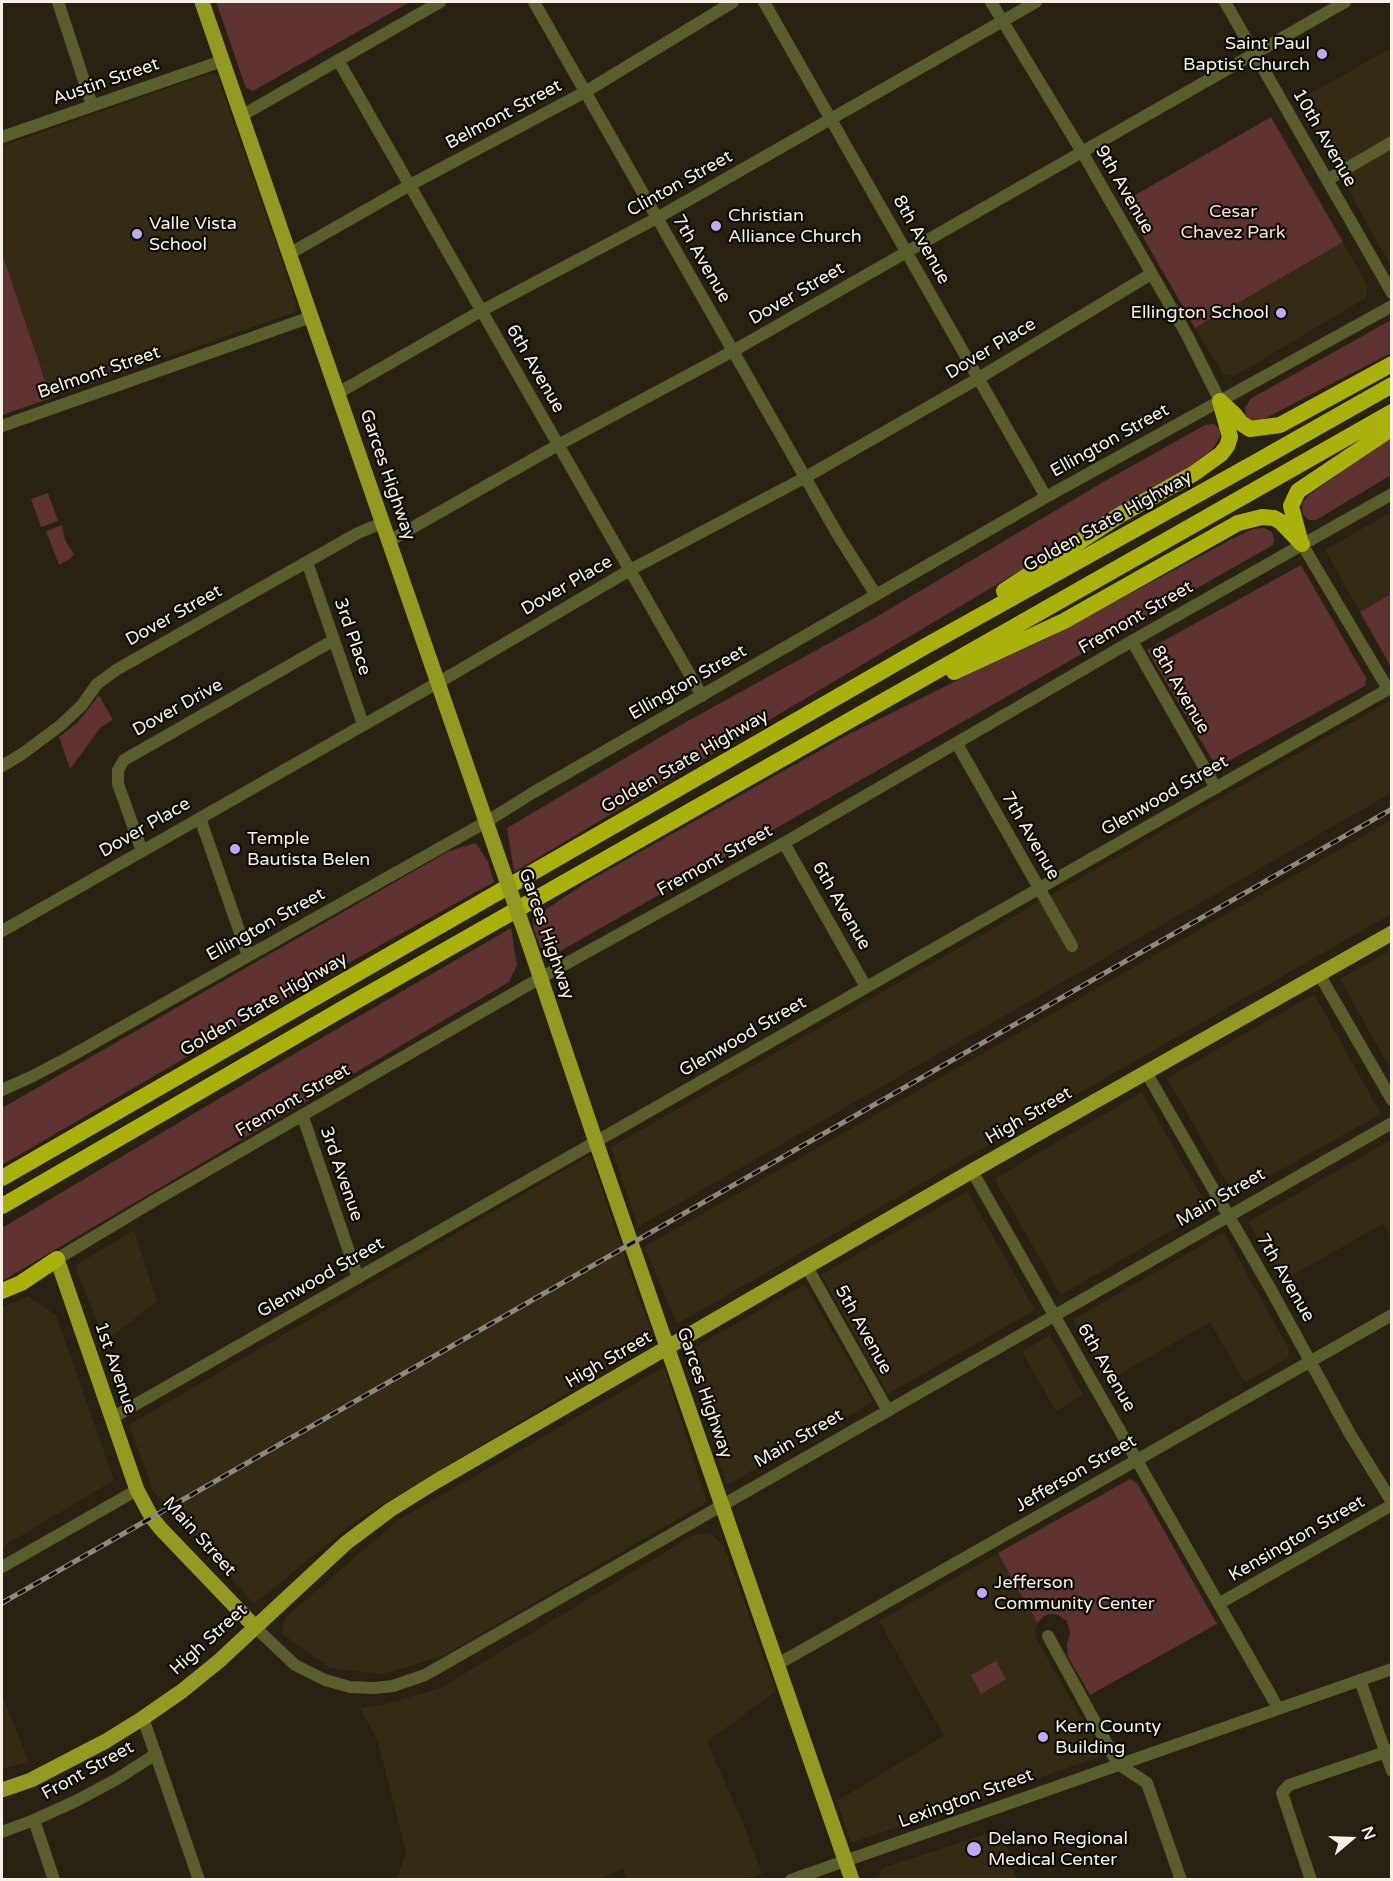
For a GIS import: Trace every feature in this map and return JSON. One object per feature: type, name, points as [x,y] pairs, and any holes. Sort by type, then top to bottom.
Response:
[{"type":"highway","points":[[1220,400],[1241,423],[1250,429],[1280,425],[1392,364]]},
{"type":"highway","name":"Golden State Highway","points":[[2,1178],[924,647],[1392,385]]},
{"type":"highway","points":[[924,647],[1098,529],[1215,460],[1227,446],[1230,437],[1220,400]]},
{"type":"highway","points":[[2,1206],[345,1007],[1392,412]]},
{"type":"highway","points":[[1302,544],[1291,506],[1298,491],[1392,428]]},
{"type":"highway","points":[[871,709],[1064,621],[1238,523],[1262,517],[1274,518],[1281,522],[1302,544]]},
{"type":"highway","points":[[2,1291],[21,1283],[57,1259]]},
{"type":"main road","name":"Garces Highway","points":[[202,2],[486,822],[542,977],[596,1142],[852,1880]]},
{"type":"main road","name":"High Street","points":[[2,1790],[31,1780],[69,1761],[143,1718],[182,1691],[346,1543],[390,1510],[435,1482],[972,1171],[1392,933]]},
{"type":"main road","name":"1st Avenue","points":[[57,1259],[137,1490]]},
{"type":"main road","name":"Main Street","points":[[137,1490],[160,1529],[255,1626]]},
{"type":"street","points":[[57,2],[93,105]]},
{"type":"street","points":[[241,116],[440,2]]},
{"type":"street","name":"7th Avenue","points":[[534,2],[876,595]]},
{"type":"street","name":"Belmont Street","points":[[289,254],[410,185],[585,92],[733,2]]},
{"type":"street","name":"8th Avenue","points":[[764,2],[1046,497]]},
{"type":"street","name":"9th Avenue","points":[[991,2],[1082,152],[1187,335],[1220,400]]},
{"type":"street","name":"Clinton Street","points":[[338,393],[481,311],[657,218],[1036,2]]},
{"type":"street","name":"10th Avenue","points":[[1225,2],[1392,293]]},
{"type":"street","name":"Dover Street","points":[[389,541],[558,445],[734,351],[1346,2]]},
{"type":"street","name":"6th Avenue","points":[[338,60],[702,696]]},
{"type":"street","name":"Austin Street","points":[[2,137],[222,61]]},
{"type":"street","points":[[1327,180],[1392,142]]},
{"type":"street","name":"Dover Place","points":[[2,931],[630,570],[806,477],[979,378],[1151,274]]},
{"type":"street","name":"Ellington Street","points":[[2,1090],[69,1057],[486,822],[534,792],[1046,497],[1392,306]]},
{"type":"street","name":"Belmont Street","points":[[2,426],[311,317]]},
{"type":"street","name":"Fremont Street","points":[[57,1259],[542,977],[784,843],[1132,641],[1392,494]]},
{"type":"street","name":"Dover Street","points":[[2,766],[22,754],[68,719],[97,684],[108,675],[358,532],[382,523]]},
{"type":"street","points":[[1302,544],[1390,688]]},
{"type":"street","name":"3rd Place","points":[[307,562],[363,724]]},
{"type":"street","name":"Dover Drive","points":[[142,851],[118,784],[118,770],[124,760],[334,640]]},
{"type":"street","name":"8th Avenue","points":[[1132,641],[1215,788]]},
{"type":"street","name":"Glenwood Street","points":[[112,1418],[1390,688]]},
{"type":"street","name":"7th Avenue","points":[[957,744],[1072,946]]},
{"type":"street","points":[[200,818],[248,956]]},
{"type":"street","name":"6th Avenue","points":[[784,843],[866,987]]},
{"type":"street","points":[[1320,974],[1392,1100]]},
{"type":"street","name":"7th Avenue","points":[[1146,1072],[1311,1361],[1350,1434],[1392,1504]]},
{"type":"street","name":"3rd Avenue","points":[[303,1117],[358,1278]]},
{"type":"street","name":"Main Street","points":[[255,1626],[286,1658],[313,1676],[350,1688],[374,1689],[393,1686],[434,1670],[1392,1124]]},
{"type":"street","name":"6th Avenue","points":[[972,1171],[1278,1708]]},
{"type":"street","name":"5th Avenue","points":[[807,1267],[888,1411]]},
{"type":"street","name":"Jefferson Street","points":[[778,1664],[1392,1315]]},
{"type":"street","points":[[2,1567],[137,1490]]},
{"type":"street","name":"Kensington Street","points":[[1220,1603],[1392,1504]]},
{"type":"street","points":[[1048,1636],[1118,1764],[1147,1784],[1181,1880]]},
{"type":"street","name":"Lexington Street","points":[[791,1880],[1392,1669]]},
{"type":"street","points":[[1360,1680],[1388,1751],[1392,1771]]},
{"type":"street","name":"Front Street","points":[[2,1832],[34,1820],[97,1790],[156,1754],[143,1718]]},
{"type":"street","points":[[1311,1880],[1282,1793],[1289,1785],[1388,1751]]},
{"type":"street","points":[[156,1754],[199,1880]]},
{"type":"street","points":[[34,1820],[54,1880]]},
{"type":"shaded area","points":[[1391,48],[1391,267],[1299,100]]},
{"type":"shaded area","name":"Valle Vista School","points":[[208,74],[216,75],[219,80],[296,302],[295,312],[51,398],[2,253],[2,146]]},
{"type":"shaded area","name":"Ellington School","points":[[1343,242],[1367,285],[1366,298],[1235,376],[1223,374],[1195,328]]},
{"type":"shaded area","points":[[1391,512],[1391,594],[1360,612],[1325,550]]},
{"type":"shaded area","points":[[1391,700],[1391,793],[638,1227],[611,1147]]},
{"type":"shaded area","points":[[1391,820],[1391,914],[677,1324],[644,1247]]},
{"type":"shaded area","points":[[1391,950],[1391,1070],[1340,979]]},
{"type":"shaded area","points":[[1314,994],[1381,1114],[1234,1196],[1167,1078]]},
{"type":"shaded area","points":[[1142,1092],[1209,1209],[1061,1295],[996,1182],[996,1178]]},
{"type":"shaded area","points":[[1391,1140],[1391,1238],[1383,1224],[1282,1281],[1248,1222]]},
{"type":"shaded area","points":[[590,1155],[654,1341],[357,1520],[254,1604],[153,1491],[129,1425]]},
{"type":"shaded area","points":[[967,1191],[1035,1310],[888,1394],[821,1275]]},
{"type":"shaded area","points":[[134,1230],[157,1301],[105,1342],[75,1266]]},
{"type":"shaded area","points":[[1223,1233],[1289,1349],[1288,1358],[1248,1381],[1244,1381],[1210,1322],[1110,1380],[1103,1373],[1074,1323],[1074,1319]]},
{"type":"shaded area","points":[[801,1286],[805,1286],[808,1290],[873,1402],[727,1485],[707,1426],[708,1411],[689,1358],[689,1352]]},
{"type":"shaded area","points":[[28,1296],[56,1315],[114,1480],[2,1547],[2,1307]]},
{"type":"shaded area","points":[[1050,1335],[1083,1395],[1056,1411],[1022,1352]]},
{"type":"shaded area","points":[[664,1367],[707,1502],[443,1656],[383,1674],[330,1668],[281,1633],[285,1618],[398,1520]]},
{"type":"shaded area","points":[[710,1533],[724,1546],[776,1691],[707,1742],[743,1823],[762,1874],[744,1880],[627,1880],[623,1869],[596,1880],[397,1879],[406,1852],[377,1739],[360,1708],[385,1704],[441,1688],[693,1535]]},
{"type":"shaded area","points":[[998,1553],[1037,1623],[1036,1638],[1098,1747],[1099,1755],[1096,1758],[851,1843],[837,1801],[944,1736],[879,1621]]},
{"type":"shaded area","points":[[2,1695],[29,1762],[2,1769]]},
{"type":"shaded area","name":"Delano Regional Medical Center","points":[[1001,1829],[1016,1879],[878,1879],[882,1868]]},
{"type":"green space","points":[[216,2],[410,2],[253,91],[246,88]]},
{"type":"green space","name":"Cesar Chavez Park","points":[[1271,117],[1343,242],[1195,328],[1123,202]]},
{"type":"green space","points":[[2,253],[51,398],[2,415]]},
{"type":"green space","points":[[1391,320],[1391,353],[1260,421],[1252,421],[1246,416],[1245,408],[1250,399]]},
{"type":"green space","points":[[1214,424],[1220,429],[1220,437],[1212,450],[1183,471],[514,872],[507,828],[686,722],[871,620],[1105,481],[1205,425]]},
{"type":"green space","points":[[1391,437],[1391,475],[1316,520],[1309,520],[1304,516],[1303,502],[1309,495]]},
{"type":"green space","points":[[48,493],[58,521],[41,527],[31,499]]},
{"type":"green space","points":[[62,525],[65,540],[74,554],[59,565],[46,531]]},
{"type":"green space","points":[[1264,528],[1272,532],[1273,545],[557,953],[541,948],[534,931],[533,918],[587,882],[847,735],[1044,640],[1234,538],[1253,529]]},
{"type":"green space","points":[[1301,565],[1366,678],[1365,686],[1223,764],[1213,761],[1147,650]]},
{"type":"green space","points":[[1391,594],[1391,667],[1360,612]]},
{"type":"green space","points":[[99,695],[113,720],[101,727],[70,769],[59,737],[78,722]]},
{"type":"green space","points":[[476,843],[488,862],[494,882],[327,975],[2,1165],[2,1108],[449,851]]},
{"type":"green space","points":[[511,928],[517,965],[509,982],[2,1281],[2,1228]]},
{"type":"green space","points":[[1130,1479],[1137,1483],[1217,1624],[1090,1695],[1068,1657],[1067,1644],[1070,1633],[1067,1621],[1058,1615],[1051,1614],[1044,1616],[1037,1623],[998,1553]]},
{"type":"green space","points":[[996,1661],[1006,1679],[981,1694],[971,1675]]},
{"type":"railway","points":[[2,1603],[1392,809]]},
{"type":"place","name":"Saint Paul Baptist Church","points":[[1322,54]]},
{"type":"place","name":"Christian Alliance Church","points":[[716,226]]},
{"type":"place","name":"Valle Vista School","points":[[137,234]]},
{"type":"place","name":"Ellington School","points":[[1281,313]]},
{"type":"place","name":"Temple Bautista Belen","points":[[235,849]]},
{"type":"place","name":"Jefferson Community Center","points":[[982,1593]]},
{"type":"place","name":"Kern County Building","points":[[1043,1737]]},
{"type":"place","name":"Delano Regional Medical Center","points":[[974,1849]]}]
